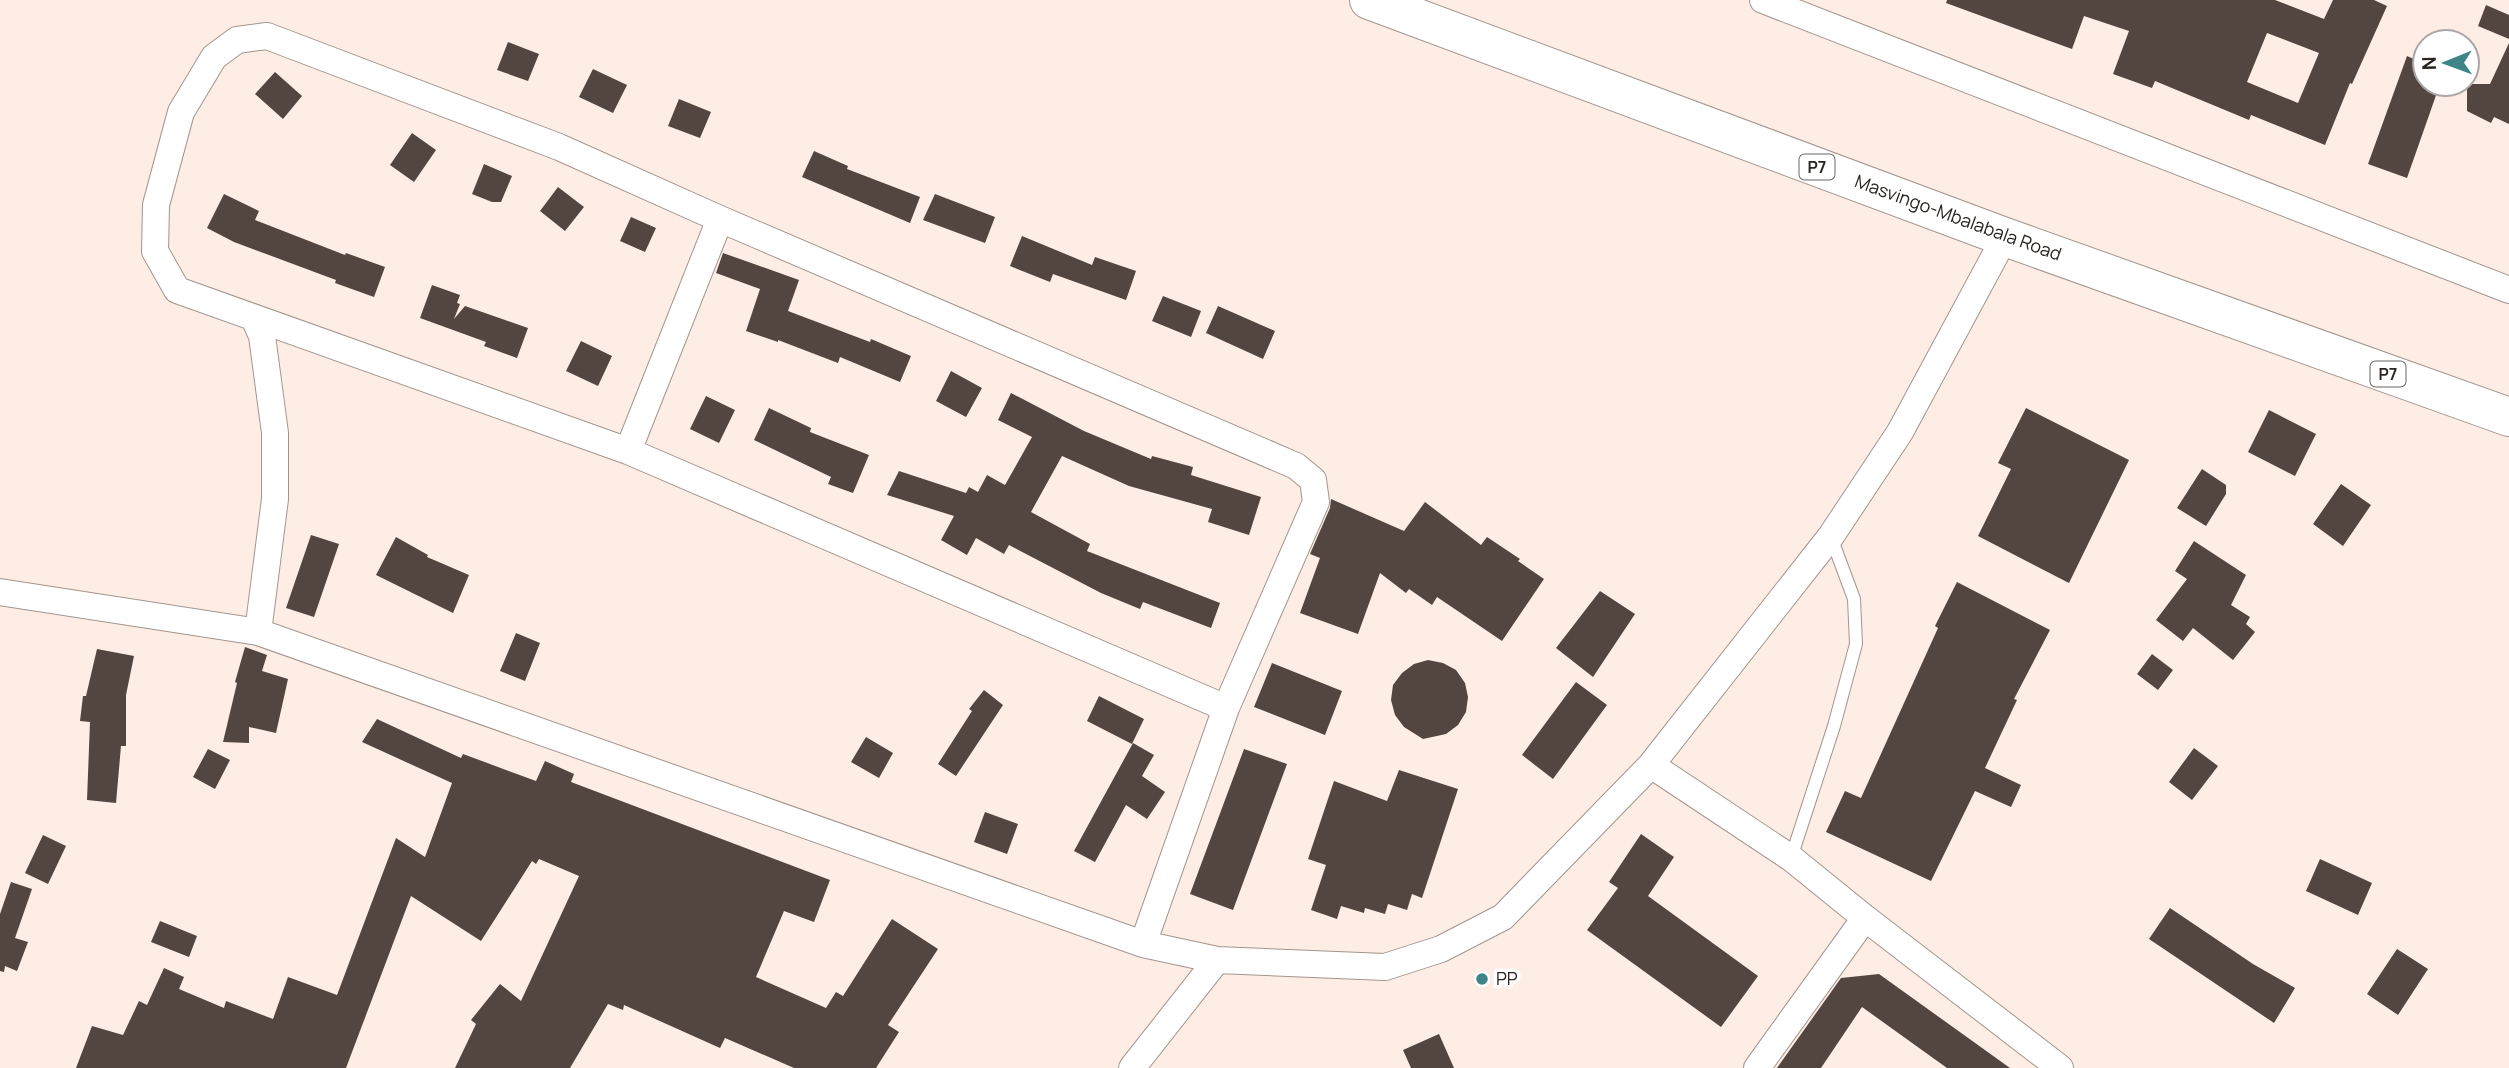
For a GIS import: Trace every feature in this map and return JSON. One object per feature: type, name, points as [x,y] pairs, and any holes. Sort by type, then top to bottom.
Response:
[{"type":"highway","name":"Masvingo-Mbalabala Road","points":[[1378,2],[2005,237],[2509,416]]},
{"type":"street","points":[[1763,0],[2509,290]]},
{"type":"street","points":[[1143,944],[1226,708],[1315,502],[1313,480],[1296,466],[720,219],[559,147],[267,36],[237,40],[214,57],[181,112],[156,205],[155,251],[177,290],[628,451],[1226,708]]},
{"type":"street","points":[[628,451],[720,219]]},
{"type":"street","points":[[0,592],[258,632],[1143,944],[1216,960],[1385,967],[1441,949],[1503,917],[1651,765],[1831,536],[1900,432],[2005,237]]},
{"type":"street","points":[[254,318],[261,336],[275,433],[275,499],[258,632]]},
{"type":"street","points":[[1651,765],[1791,858],[2060,1068]]},
{"type":"street","points":[[1756,1068],[1865,918]]},
{"type":"street","points":[[1132,1068],[1216,960]]},
{"type":"lane","points":[[1791,858],[1856,644],[1854,599],[1831,536]]},
{"type":"building","points":[[1947,0],[2275,0],[2324,19],[2333,0],[2374,0],[2387,6],[2352,84],[2350,83],[2325,145],[2251,115],[2249,120],[2155,81],[2152,88],[2113,74],[2129,31],[2084,16],[2072,49],[1946,3]],"holes":[[[2267,33],[2319,53],[2298,103],[2247,82]]]},
{"type":"building","points":[[2486,5],[2509,15],[2509,39],[2478,26]]},
{"type":"building","points":[[508,42],[539,54],[528,81],[497,70]]},
{"type":"building","points":[[2509,43],[2509,124],[2494,117],[2491,123],[2467,111],[2467,98],[2481,98],[2481,84],[2490,84]]},
{"type":"building","points":[[2407,56],[2411,58],[2411,98],[2435,98],[2407,178],[2368,164]]},
{"type":"building","points":[[593,69],[627,85],[613,113],[579,97]]},
{"type":"building","points":[[275,72],[302,96],[283,119],[255,94]]},
{"type":"building","points":[[679,99],[711,112],[700,138],[668,126]]},
{"type":"building","points":[[412,133],[436,150],[414,182],[390,165]]},
{"type":"building","points":[[814,151],[848,166],[847,169],[920,197],[910,223],[802,177]]},
{"type":"building","points":[[484,164],[512,176],[501,202],[492,202],[472,194]]},
{"type":"building","points":[[558,187],[584,207],[565,231],[540,211]]},
{"type":"building","points":[[224,194],[259,211],[255,220],[345,255],[346,253],[385,267],[374,297],[234,242],[207,228]]},
{"type":"building","points":[[935,194],[995,217],[985,243],[923,220]]},
{"type":"building","points":[[631,217],[656,228],[645,252],[620,241]]},
{"type":"building","points":[[1022,236],[1092,265],[1095,257],[1136,271],[1126,300],[1053,274],[1050,282],[1010,266]]},
{"type":"building","points":[[723,253],[799,280],[788,311],[870,342],[871,339],[911,356],[900,382],[840,357],[838,363],[746,331],[760,289],[716,273]]},
{"type":"building","points":[[432,285],[460,295],[457,303],[460,304],[454,319],[465,306],[528,328],[517,358],[484,346],[486,342],[420,318]]},
{"type":"building","points":[[1163,296],[1201,311],[1191,337],[1152,321]]},
{"type":"building","points":[[1218,306],[1275,331],[1263,359],[1206,333]]},
{"type":"building","points":[[581,341],[612,356],[598,386],[566,371]]},
{"type":"building","points":[[951,371],[982,388],[966,417],[936,401]]},
{"type":"building","points":[[1011,393],[1084,431],[1151,459],[1152,456],[1193,467],[1191,475],[1261,497],[1249,535],[1208,522],[1212,509],[1129,486],[1062,456],[1031,512],[1090,544],[1087,551],[1220,603],[1211,628],[1143,602],[1140,609],[1101,593],[1009,545],[1004,554],[976,538],[967,555],[941,540],[954,516],[887,495],[899,471],[966,493],[969,487],[978,492],[987,475],[1005,485],[1032,437],[998,420]]},
{"type":"building","points":[[706,396],[735,410],[719,443],[690,429]]},
{"type":"building","points":[[769,408],[811,428],[810,432],[869,455],[853,493],[828,484],[831,477],[754,440]]},
{"type":"building","points":[[2026,408],[2129,460],[2069,583],[1978,536],[2011,469],[1998,463]]},
{"type":"building","points":[[2269,410],[2316,434],[2295,476],[2248,452]]},
{"type":"building","points":[[2202,469],[2226,485],[2226,494],[2206,526],[2177,508]]},
{"type":"building","points":[[2341,484],[2371,505],[2343,546],[2313,524]]},
{"type":"building","points":[[1331,499],[1404,531],[1425,502],[1481,545],[1487,537],[1544,579],[1502,641],[1437,597],[1432,605],[1409,589],[1406,593],[1380,573],[1358,634],[1300,613],[1320,558],[1310,554],[1330,508]]},
{"type":"building","points":[[311,535],[339,544],[314,617],[286,608]]},
{"type":"building","points":[[396,537],[428,555],[427,557],[469,575],[453,613],[376,575]]},
{"type":"building","points":[[2194,541],[2246,575],[2231,605],[2250,617],[2246,624],[2255,632],[2233,660],[2193,628],[2183,641],[2156,620],[2187,579],[2175,571]]},
{"type":"building","points":[[1957,582],[2050,630],[2014,699],[2017,700],[1985,768],[2021,785],[2011,807],[1975,791],[1931,881],[1826,832],[1845,791],[1861,798],[1938,628],[1935,626]]},
{"type":"building","points":[[1600,591],[1635,614],[1593,677],[1556,648]]},
{"type":"building","points":[[516,633],[540,643],[525,681],[500,671]]},
{"type":"building","points":[[245,647],[267,655],[262,671],[288,679],[276,733],[249,727],[249,743],[223,742],[237,683],[235,682]]},
{"type":"building","points":[[97,649],[134,656],[126,695],[126,746],[121,746],[116,803],[87,800],[90,722],[80,721],[83,696],[86,696]]},
{"type":"building","points":[[2152,654],[2173,670],[2158,690],[2137,674]]},
{"type":"building","points":[[1428,660],[1443,663],[1456,670],[1465,683],[1468,697],[1466,712],[1458,725],[1446,734],[1423,739],[1404,727],[1395,715],[1391,700],[1393,685],[1402,673],[1414,664]]},
{"type":"building","points":[[1272,663],[1342,691],[1325,735],[1254,707]]},
{"type":"building","points":[[1576,682],[1607,705],[1553,779],[1522,755]]},
{"type":"building","points":[[984,690],[1003,705],[956,776],[938,764],[972,711],[969,709]]},
{"type":"building","points":[[1099,696],[1144,719],[1132,744],[1087,721]]},
{"type":"building","points":[[377,719],[461,758],[463,754],[536,781],[545,761],[574,774],[571,782],[830,880],[814,922],[784,911],[756,977],[826,1008],[836,992],[843,996],[892,919],[938,949],[888,1025],[899,1032],[876,1068],[794,1068],[725,1038],[720,1048],[624,1005],[623,1010],[608,1004],[570,1068],[455,1068],[476,1024],[471,1020],[500,984],[521,1001],[579,876],[539,859],[536,864],[532,861],[481,941],[411,896],[346,1068],[76,1068],[92,1026],[123,1035],[139,1001],[147,1005],[164,968],[184,977],[179,989],[224,1008],[226,1001],[273,1019],[288,977],[337,995],[396,838],[425,857],[452,783],[362,742]]},
{"type":"building","points":[[866,737],[893,753],[879,778],[851,762]]},
{"type":"building","points":[[1133,743],[1154,755],[1142,776],[1165,792],[1147,819],[1126,805],[1095,862],[1074,851]]},
{"type":"building","points":[[2194,748],[2218,766],[2192,800],[2169,782]]},
{"type":"building","points":[[208,749],[230,760],[215,789],[193,777]]},
{"type":"building","points":[[1244,749],[1287,764],[1233,910],[1190,894]]},
{"type":"building","points":[[1399,770],[1458,789],[1422,898],[1412,894],[1407,910],[1388,904],[1385,914],[1365,908],[1364,913],[1341,906],[1337,919],[1311,910],[1326,865],[1308,859],[1334,781],[1387,801]]},
{"type":"building","points":[[985,812],[1018,824],[1007,854],[974,842]]},
{"type":"building","points":[[1641,834],[1674,857],[1648,896],[1758,976],[1721,1027],[1587,930],[1618,888],[1609,882]]},
{"type":"building","points":[[43,835],[66,846],[48,884],[25,873]]},
{"type":"building","points":[[2320,859],[2372,883],[2358,915],[2306,891]]},
{"type":"building","points":[[11,882],[32,889],[15,938],[28,942],[17,971],[5,966],[4,972],[0,971],[0,914]]},
{"type":"building","points":[[2170,908],[2253,964],[2295,988],[2274,1023],[2149,939]]},
{"type":"building","points":[[160,921],[197,936],[189,957],[151,942]]},
{"type":"building","points":[[2397,949],[2428,969],[2398,1015],[2367,994]]},
{"type":"building","points":[[1879,974],[2010,1068],[1947,1068],[1862,1007],[1821,1068],[1777,1068],[1841,978]]},
{"type":"building","points":[[1439,1034],[1454,1068],[1411,1068],[1403,1050]]},
{"type":"place","name":"PP","points":[[1482,979]]}]
